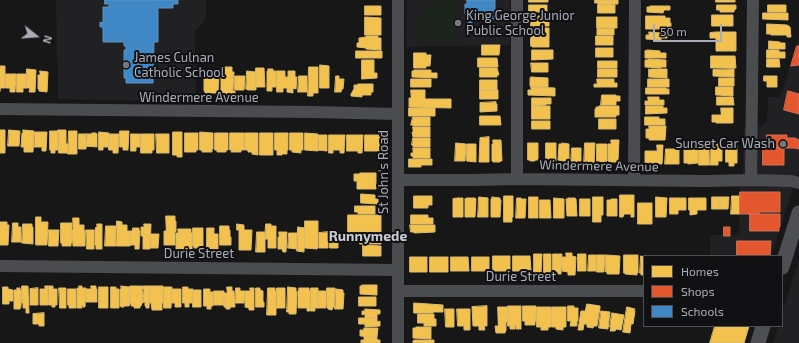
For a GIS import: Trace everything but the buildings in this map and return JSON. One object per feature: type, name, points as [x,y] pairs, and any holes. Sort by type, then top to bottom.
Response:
[{"type":"main road","points":[[783,264],[799,213]]},
{"type":"main road","points":[[758,343],[763,327]]},
{"type":"street","name":"St John's Road","points":[[398,0],[398,343]]},
{"type":"street","points":[[517,0],[517,179]]},
{"type":"street","points":[[634,180],[635,0]]},
{"type":"street","points":[[751,180],[752,0]]},
{"type":"street","name":"Windermere Avenue","points":[[0,109],[398,114]]},
{"type":"street","name":"Windermere Avenue","points":[[398,180],[751,180],[791,181],[799,183]]},
{"type":"street","name":"Durie Street","points":[[0,266],[398,270]]},
{"type":"street","name":"Durie Street","points":[[398,291],[643,292]]},
{"type":"shaded area","name":"James Culnan Catholic School","points":[[56,0],[206,0],[206,18],[195,31],[196,102],[58,99]]},
{"type":"shaded area","name":"King George Junior Public School","points":[[407,0],[510,0],[510,45],[406,47]]},
{"type":"shaded area","points":[[436,0],[458,0],[458,37],[455,41],[415,42],[417,22],[419,18],[422,13]]},
{"type":"shaded area","points":[[799,38],[799,170],[771,255],[710,255],[710,235],[739,235],[744,127],[762,126],[767,121],[768,97],[780,97]]},
{"type":"shaded area","points":[[799,260],[799,343],[773,343],[778,327],[783,327],[783,311]]},
{"type":"place","name":"King George Junior Public School","points":[[458,23]]},
{"type":"place","name":"James Culnan Catholic School","points":[[126,65]]},
{"type":"place","name":"Sunset Car Wash","points":[[783,144]]},
{"type":"district","name":"Runnymede","points":[[368,236]]}]
